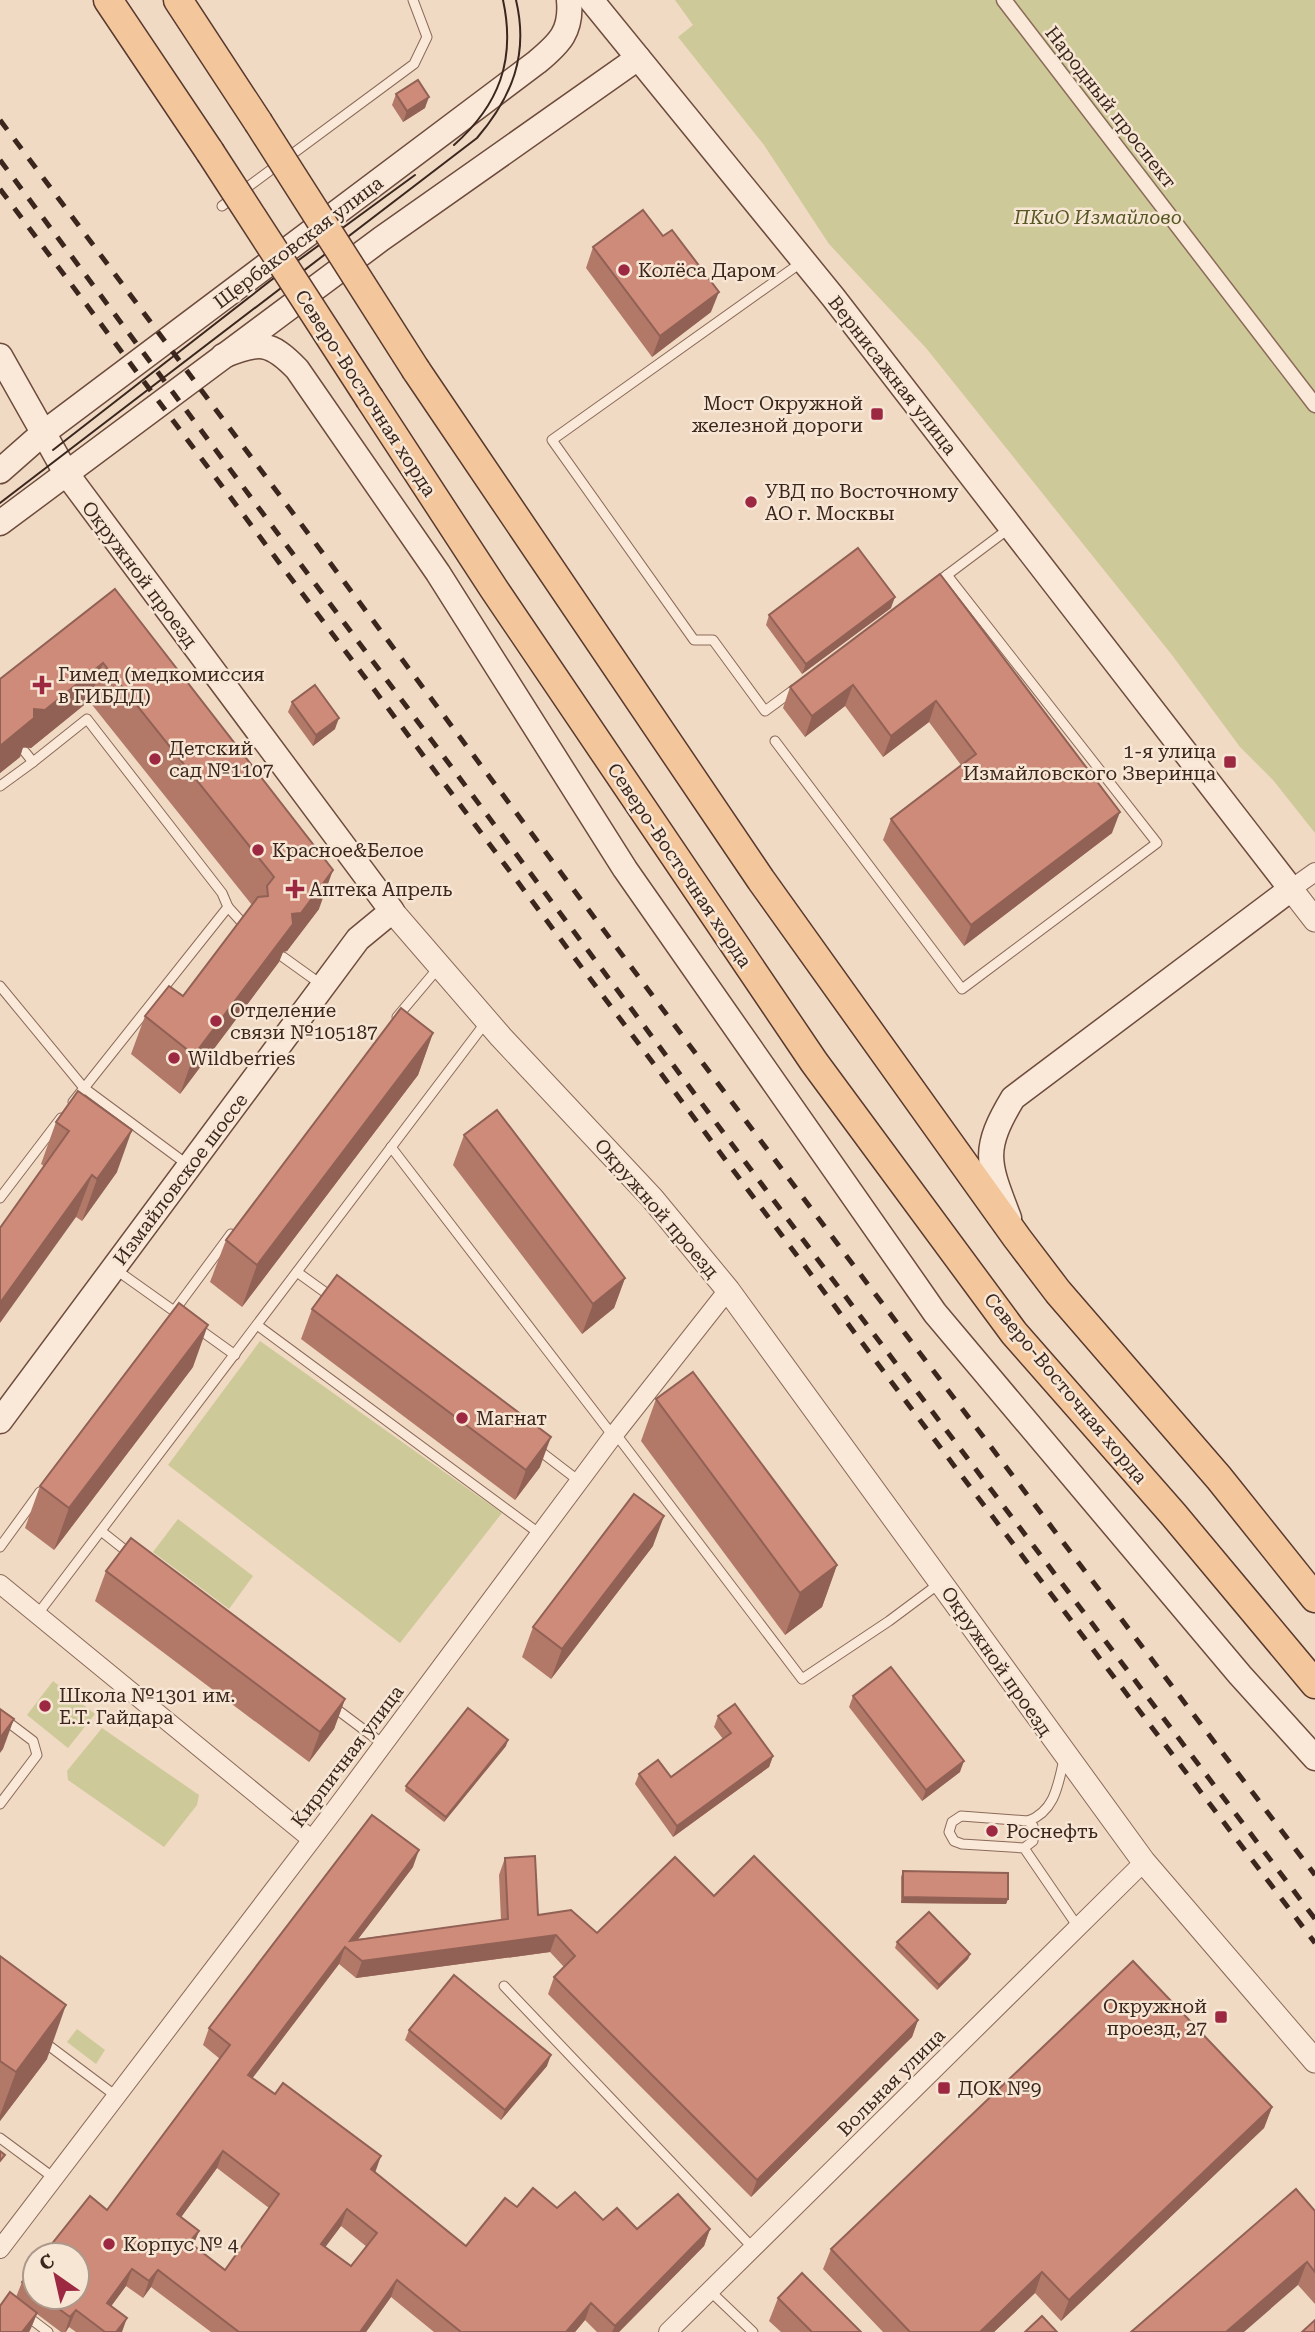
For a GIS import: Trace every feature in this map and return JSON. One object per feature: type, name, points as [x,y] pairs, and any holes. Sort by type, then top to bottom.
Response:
[{"type":"main road","name":"Северо-Восточная хорда","points":[[108,0],[494,589],[814,1062],[1014,1333],[1173,1514],[1315,1684]]},
{"type":"main road","points":[[178,0],[416,370],[761,880],[1058,1292],[1219,1478],[1315,1598]]},
{"type":"main road","name":"Щербаковская улица","points":[[0,471],[42,434],[537,62],[567,32],[571,18],[569,0]]},
{"type":"main road","name":"Вернисажная улица","points":[[591,0],[803,261],[1012,526],[1291,889]]},
{"type":"main road","points":[[0,523],[381,239],[638,58]]},
{"type":"main road","points":[[223,356],[244,347],[264,345],[278,349],[297,369],[438,573],[625,869],[935,1313],[1240,1675],[1315,1758]]},
{"type":"main road","name":"Окружной проезд","points":[[0,356],[66,473],[392,911]]},
{"type":"main road","points":[[1017,1238],[989,1156],[994,1130],[1013,1098],[1291,889]]},
{"type":"main road","name":"Измайловское шоссе","points":[[0,1421],[358,939],[392,911]]},
{"type":"street","name":"Народный проспект","points":[[1004,0],[1315,405]]},
{"type":"street","points":[[1315,872],[1291,889],[1315,920]]},
{"type":"street","name":"Окружной проезд","points":[[392,911],[487,1021],[652,1198],[728,1290],[941,1582],[1065,1758],[1315,2061]]},
{"type":"street","name":"Кирпичная улица","points":[[0,2249],[383,1744],[579,1480],[728,1290]]},
{"type":"street","points":[[0,1584],[311,1839]]},
{"type":"street","name":"Вольная улица","points":[[668,2332],[1150,1858]]},
{"type":"lane","points":[[222,206],[414,64],[427,37],[413,0]]},
{"type":"lane","points":[[803,261],[552,440],[694,640],[713,640],[765,711],[808,679]]},
{"type":"lane","points":[[926,591],[1012,526]]},
{"type":"lane","points":[[775,741],[962,989],[1157,843],[947,575]]},
{"type":"lane","points":[[0,786],[87,719],[248,930]]},
{"type":"lane","points":[[25,752],[33,762]]},
{"type":"lane","points":[[0,1198],[228,907]]},
{"type":"lane","points":[[283,957],[323,986]]},
{"type":"lane","points":[[390,1026],[439,967]]},
{"type":"lane","points":[[0,986],[84,1088],[189,1166]]},
{"type":"lane","points":[[37,1615],[487,1021]]},
{"type":"lane","points":[[391,1147],[802,1679],[890,1621],[941,1582]]},
{"type":"lane","points":[[166,1322],[182,1317],[238,1225]]},
{"type":"lane","points":[[114,1268],[235,1354]]},
{"type":"lane","points":[[297,1272],[342,1305]]},
{"type":"lane","points":[[257,1325],[540,1534]]},
{"type":"lane","points":[[522,1438],[579,1480]]},
{"type":"lane","points":[[0,1547],[50,1480]]},
{"type":"lane","points":[[101,1531],[144,1564]]},
{"type":"lane","points":[[325,1700],[383,1744]]},
{"type":"lane","points":[[0,1716],[33,1741],[37,1755],[0,1804]]},
{"type":"lane","points":[[1028,1821],[1033,1826],[1033,1841],[1024,1848],[962,1844],[954,1841],[949,1832],[952,1822],[961,1816],[1028,1821],[1043,1815],[1055,1795],[1065,1758]]},
{"type":"lane","points":[[1024,1848],[1078,1927]]},
{"type":"lane","points":[[504,1986],[753,2249]]},
{"type":"lane","points":[[33,2034],[116,2096]]},
{"type":"lane","points":[[0,2138],[54,2178]]},
{"type":"lane","points":[[710,2291],[753,2332]]},
{"type":"lane","points":[[18,2309],[48,2332]]},
{"type":"green space","name":"ПКиО Измайлово","points":[[675,0],[1315,0],[1315,833],[1273,780],[1240,747],[1172,655],[926,348],[829,244],[764,145],[678,37],[693,25]]},
{"type":"green space","points":[[260,1341],[502,1513],[400,1643],[168,1465]]},
{"type":"green space","points":[[178,1519],[253,1576],[229,1609],[153,1552]]},
{"type":"green space","points":[[53,1681],[95,1714],[68,1748],[27,1715]]},
{"type":"green space","points":[[102,1728],[199,1795],[197,1805],[164,1847],[68,1780],[67,1771]]},
{"type":"green space","points":[[77,2029],[105,2050],[96,2064],[67,2042]]},
{"type":"building","points":[[418,80],[429,97],[407,111],[396,94]]},
{"type":"building","points":[[643,210],[663,236],[672,230],[719,292],[660,336],[593,247]]},
{"type":"building","points":[[858,548],[895,597],[806,664],[769,615]]},
{"type":"building","points":[[940,574],[1120,812],[971,925],[891,819],[976,754],[936,701],[891,736],[853,685],[812,716],[790,687]]},
{"type":"building","points":[[115,589],[333,870],[301,913],[292,914],[293,924],[194,1055],[145,1016],[169,986],[183,996],[258,897],[268,896],[267,886],[274,877],[103,663],[45,710],[34,709],[34,718],[0,746],[0,679]]},
{"type":"building","points":[[315,685],[339,718],[316,735],[292,702]]},
{"type":"building","points":[[401,1008],[433,1033],[257,1265],[226,1240]]},
{"type":"building","points":[[78,1091],[132,1130],[97,1179],[92,1175],[0,1303],[0,1228],[69,1131],[56,1122]]},
{"type":"building","points":[[497,1110],[625,1278],[593,1304],[464,1135]]},
{"type":"building","points":[[337,1275],[551,1437],[526,1470],[312,1309]]},
{"type":"building","points":[[179,1303],[208,1325],[69,1508],[40,1486]]},
{"type":"building","points":[[693,1372],[837,1565],[800,1593],[656,1399]]},
{"type":"building","points":[[634,1494],[664,1516],[562,1649],[533,1627]]},
{"type":"building","points":[[131,1538],[345,1699],[320,1732],[106,1571]]},
{"type":"building","points":[[891,1667],[964,1761],[926,1790],[853,1696]]},
{"type":"building","points":[[735,1704],[773,1756],[677,1826],[639,1774],[658,1760],[671,1777],[731,1733],[718,1716]]},
{"type":"building","points":[[468,1708],[508,1740],[446,1817],[406,1786]]},
{"type":"building","points":[[0,1709],[14,1719],[0,1738]]},
{"type":"building","points":[[372,1815],[419,1850],[350,1941],[508,1919],[505,1858],[535,1856],[538,1915],[571,1910],[597,1933],[675,1857],[714,1896],[754,1856],[918,2020],[757,2180],[554,1977],[575,1956],[556,1935],[362,1961],[345,1947],[248,2075],[275,2094],[283,2083],[381,2156],[371,2169],[466,2246],[505,2198],[517,2207],[533,2188],[557,2208],[575,2192],[603,2220],[617,2208],[637,2229],[678,2194],[710,2229],[615,2326],[591,2303],[566,2332],[461,2332],[397,2280],[360,2332],[239,2332],[158,2270],[149,2281],[132,2269],[107,2303],[127,2318],[116,2332],[105,2332],[77,2311],[91,2311],[91,2241],[54,2241],[90,2196],[107,2210],[230,2045],[209,2028]],"holes":[[[223,2151],[279,2194],[225,2270],[189,2242],[199,2231],[177,2214]],[[347,2209],[377,2233],[351,2266],[321,2244]]]},
{"type":"building","points":[[903,1871],[1008,1873],[1008,1899],[903,1897]]},
{"type":"building","points":[[929,1912],[970,1954],[939,1985],[897,1942]]},
{"type":"building","points":[[0,1956],[66,2005],[16,2072],[0,2061]]},
{"type":"building","points":[[1133,1961],[1272,2107],[1069,2300],[1042,2272],[980,2332],[910,2332],[831,2249]]},
{"type":"building","points":[[454,1975],[551,2055],[505,2110],[409,2030]]},
{"type":"building","points":[[1296,2189],[1315,2211],[1315,2272],[1307,2262],[1226,2332],[1131,2332]]},
{"type":"building","points":[[802,2273],[861,2332],[812,2332],[778,2298]]},
{"type":"building","points":[[10,2292],[21,2301],[21,2311],[37,2313],[22,2332],[0,2332],[0,2306]]},
{"type":"building","points":[[62,2311],[75,2311],[70,2317]]},
{"type":"building","points":[[1042,2316],[1057,2332],[1025,2332]]},
{"type":"building","points":[[1315,2320],[1315,2332],[1302,2332]]},
{"type":"tram line","points":[[454,145],[482,114],[500,80],[507,42],[503,0]]},
{"type":"tram line","points":[[0,503],[477,138],[500,107],[519,57],[516,0]]},
{"type":"tram line","points":[[53,450],[270,281],[415,175]]},
{"type":"railway","points":[[0,120],[854,1266],[1315,1875]]},
{"type":"railway","points":[[0,160],[833,1280],[1315,1919]]},
{"type":"railway","points":[[0,189],[952,1463],[1315,1943]]},
{"type":"place","name":"Колёса Даром","points":[[624,270]]},
{"type":"place","name":"Мост Окружной железной дороги","points":[[877,414]]},
{"type":"place","name":"УВД по Восточному АО г. Москвы","points":[[751,502]]},
{"type":"place","name":"Гимед (медкомиссия в ГИБДД)","points":[[42,685]]},
{"type":"place","name":"Детский сад №1107","points":[[155,759]]},
{"type":"place","name":"1-я улица Измайловского Зверинца","points":[[1230,762]]},
{"type":"place","name":"Красное&Белое","points":[[258,850]]},
{"type":"place","name":"Аптека Апрель","points":[[295,889]]},
{"type":"place","name":"Отделение связи №105187","points":[[216,1021]]},
{"type":"place","name":"Wildberries","points":[[174,1058]]},
{"type":"place","name":"Магнат","points":[[462,1418]]},
{"type":"place","name":"Школа №1301 им. Е.Т. Гайдара","points":[[45,1706]]},
{"type":"place","name":"Роснефть","points":[[992,1831]]},
{"type":"place","name":"Окружной проезд, 27","points":[[1221,2017]]},
{"type":"place","name":"ДОК №9","points":[[944,2088]]},
{"type":"place","name":"Корпус № 4","points":[[109,2244]]}]
